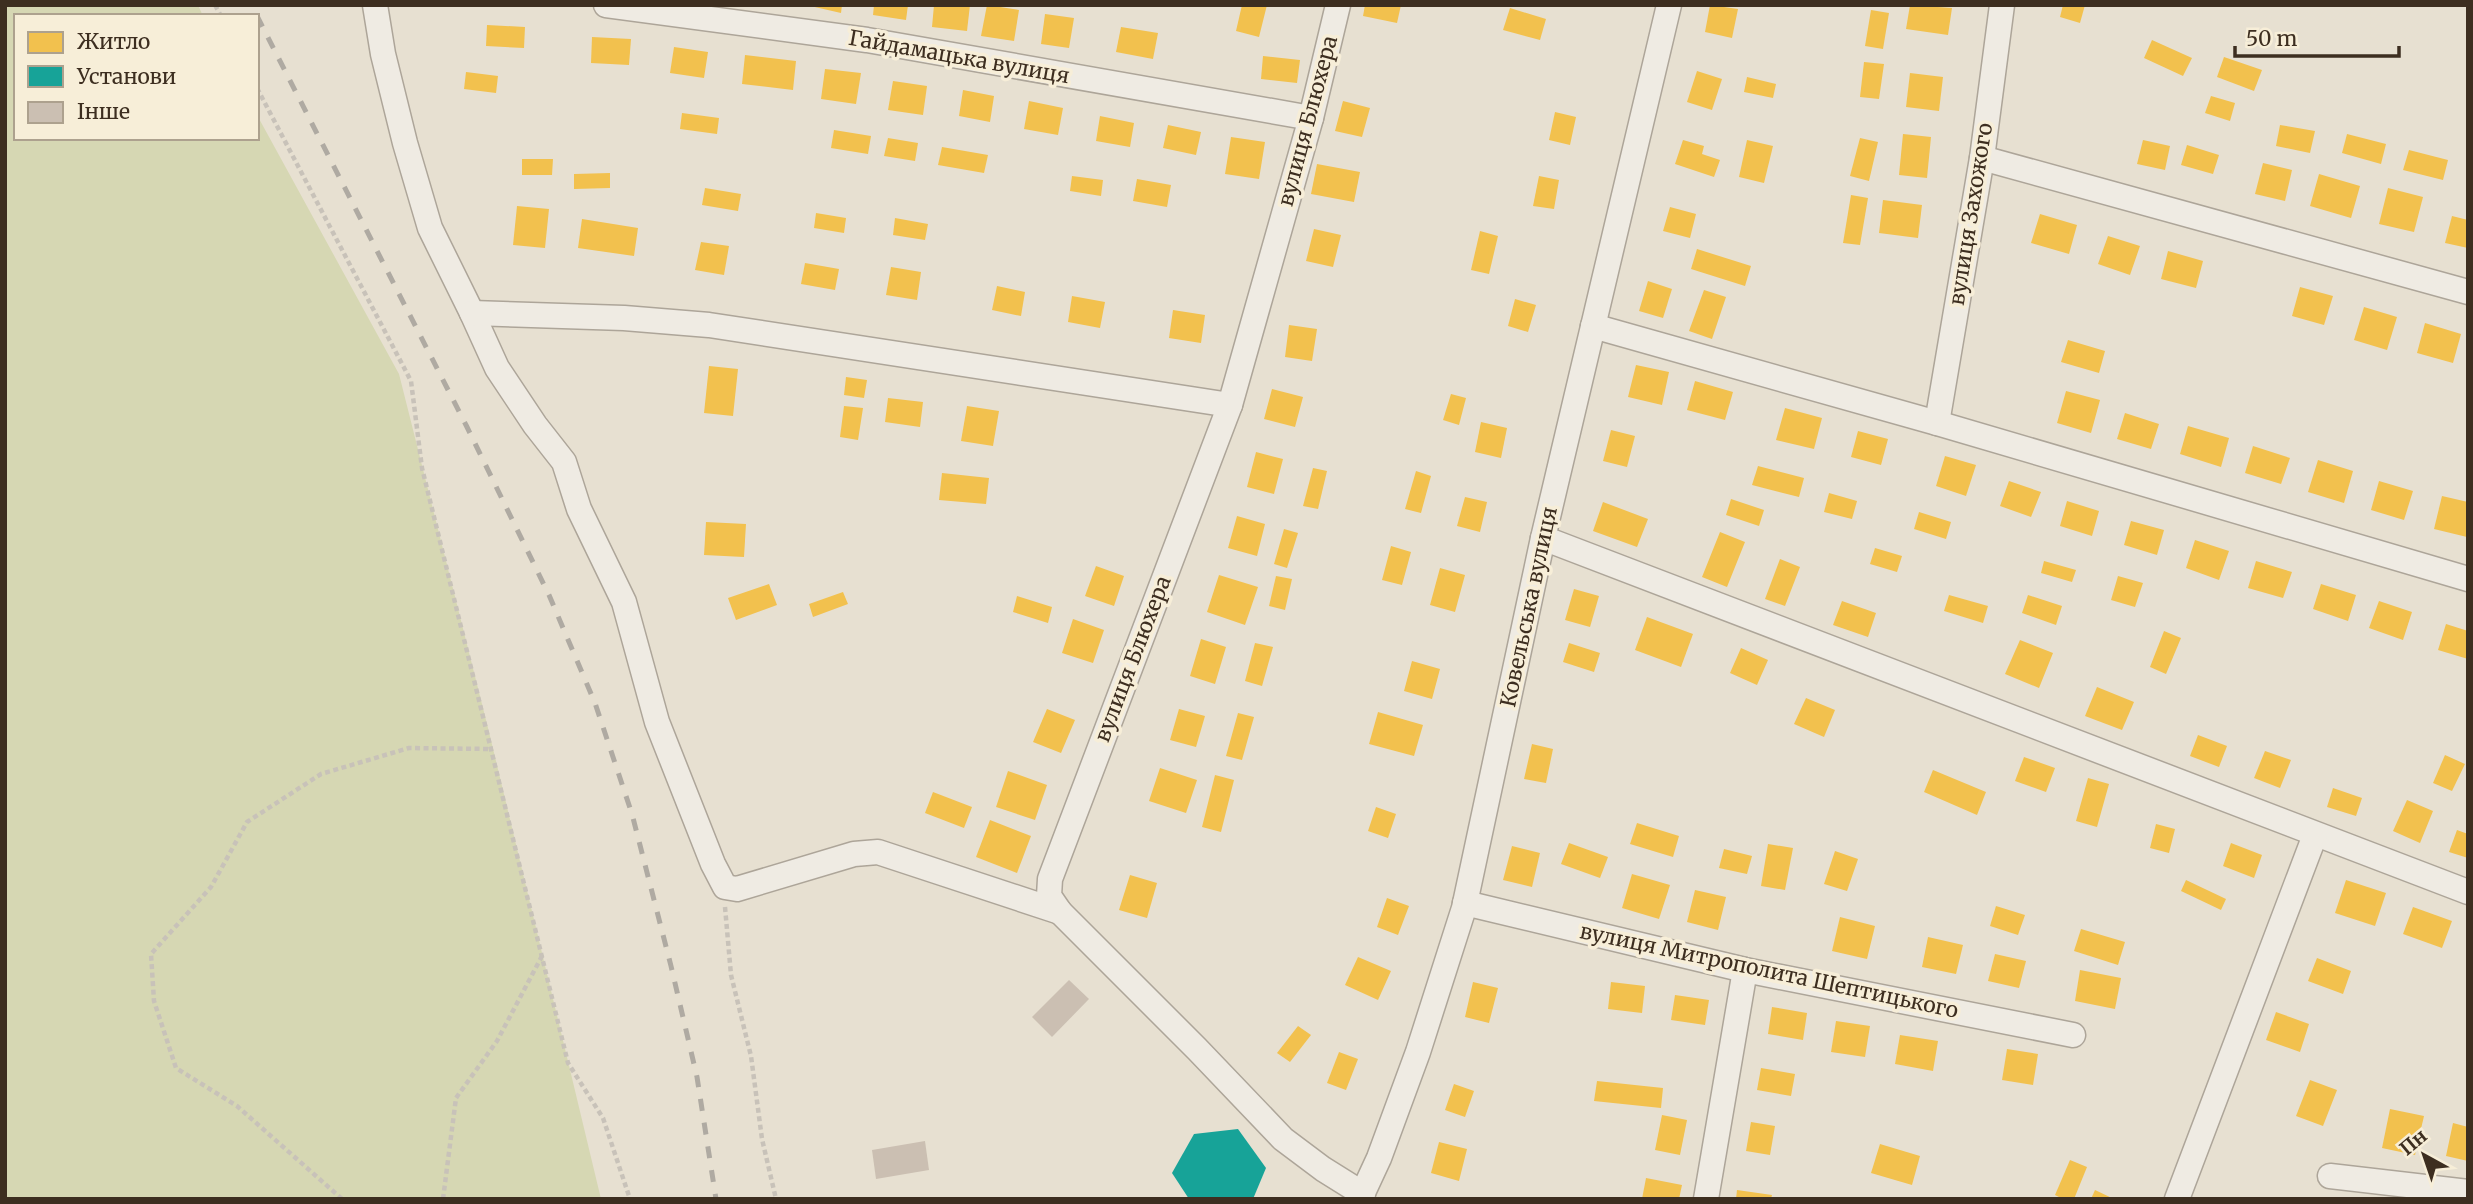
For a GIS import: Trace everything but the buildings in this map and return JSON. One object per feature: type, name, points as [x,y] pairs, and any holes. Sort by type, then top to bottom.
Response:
[{"type":"street","points":[[375,5],[383,54],[430,228],[497,368],[535,425],[564,462],[579,509],[624,601],[657,722],[713,864],[725,887],[737,889],[855,854],[878,852],[1059,912]]},
{"type":"street","name":"Гайдамацька вулиця","points":[[606,5],[867,40],[1311,118]]},
{"type":"street","name":"вулиця Блюхера","points":[[1338,5],[1311,118],[1230,405],[1050,879],[1049,896],[1059,912],[1283,1139],[1361,1196]]},
{"type":"street","name":"Ковельська вулиця","points":[[1361,1196],[1379,1158],[1418,1052],[1465,903],[1543,538],[1669,5]]},
{"type":"street","name":"вулиця Захожого","points":[[1937,423],[1982,158],[2002,5]]},
{"type":"street","points":[[1982,158],[2468,292]]},
{"type":"street","points":[[472,313],[624,318],[709,325],[1230,405]]},
{"type":"street","points":[[1593,326],[1937,423],[2468,579]]},
{"type":"street","points":[[1543,538],[2468,892]]},
{"type":"street","points":[[2177,1199],[2315,835]]},
{"type":"street","name":"вулиця Митрополита Шептицького","points":[[1465,903],[1745,970],[2073,1035]]},
{"type":"street","points":[[1706,1199],[1745,970]]},
{"type":"street","points":[[2330,1176],[2468,1192]]},
{"type":"path","points":[[259,92],[411,381],[422,468],[568,1063],[603,1118],[629,1199]]},
{"type":"path","points":[[342,1199],[237,1107],[176,1068],[154,1001],[151,954],[211,887],[247,822],[321,774],[409,748],[492,749]]},
{"type":"path","points":[[723,883],[731,975],[751,1056],[762,1139],[776,1199]]},
{"type":"path","points":[[443,1199],[456,1098],[497,1041],[542,956]]},
{"type":"green space","points":[[5,5],[198,5],[202,14],[14,14],[14,140],[259,140],[259,119],[399,374],[489,732],[601,1199],[5,1199]]},
{"type":"railway","points":[[259,20],[467,427],[549,595],[595,703],[632,814],[671,966],[697,1077],[716,1199]]}]
